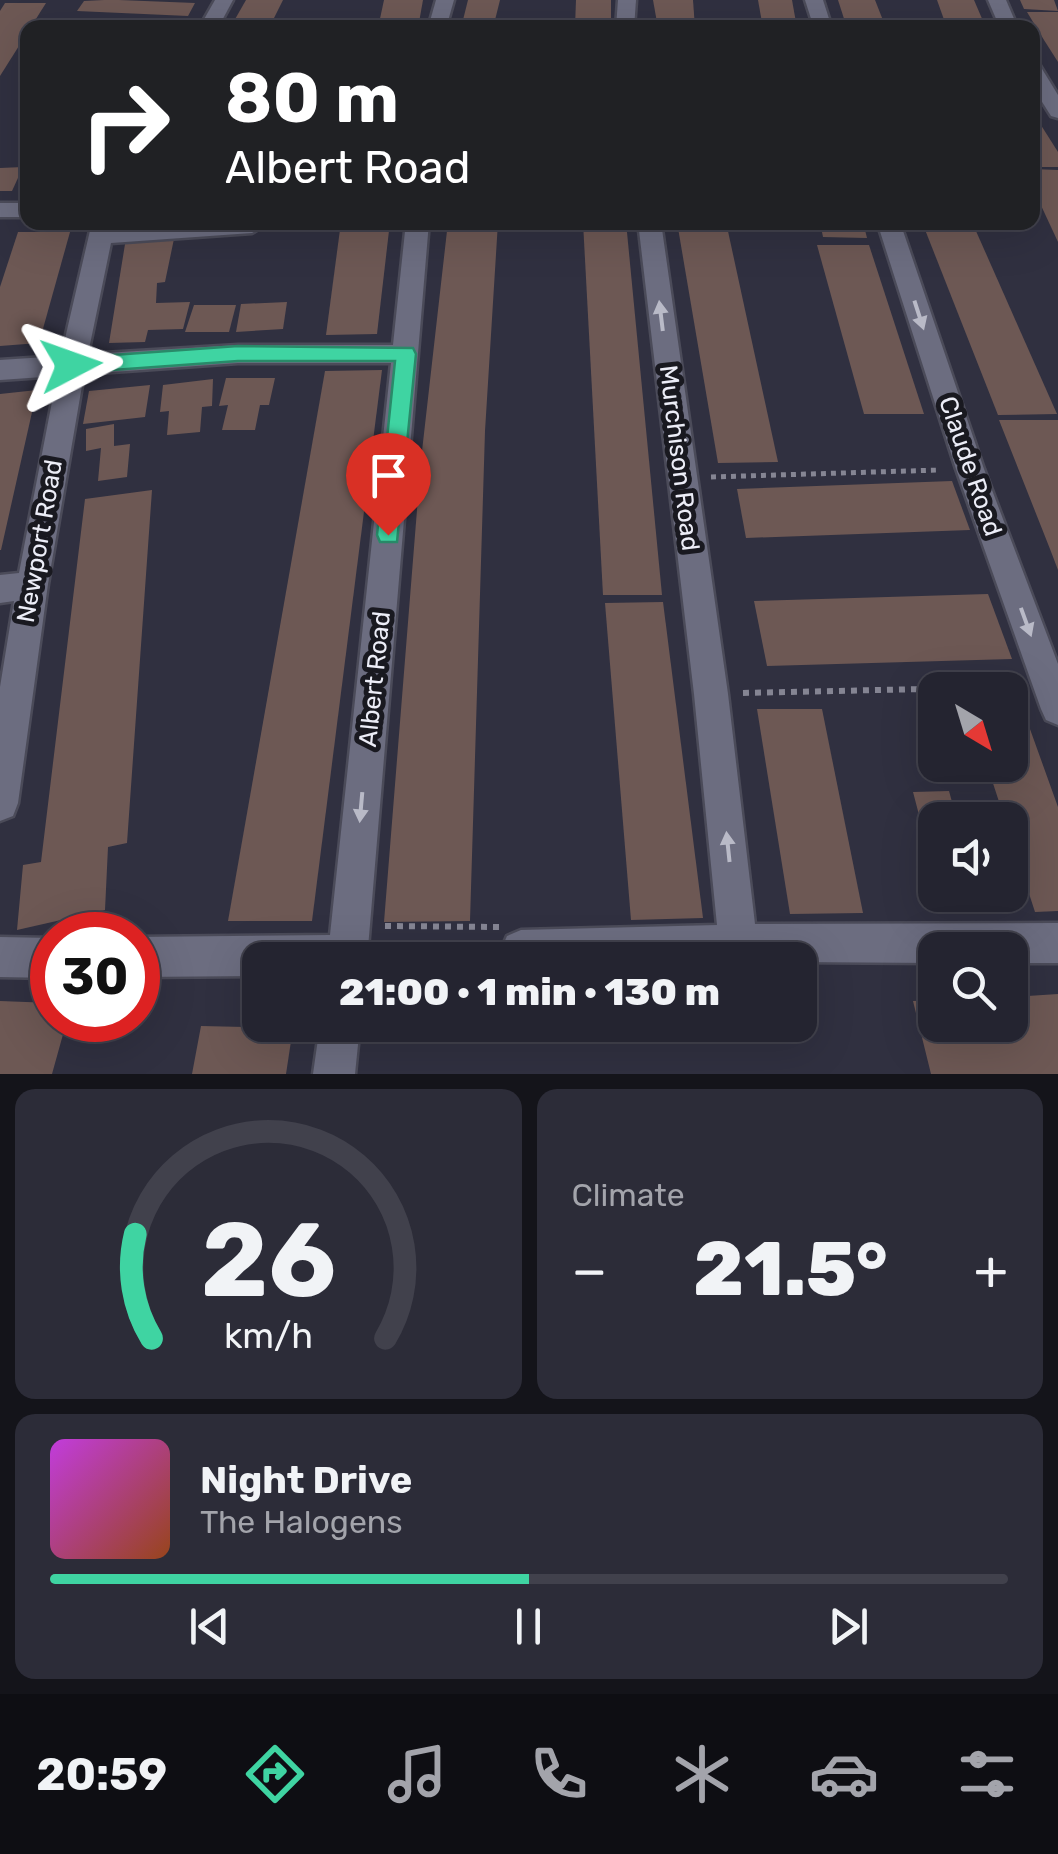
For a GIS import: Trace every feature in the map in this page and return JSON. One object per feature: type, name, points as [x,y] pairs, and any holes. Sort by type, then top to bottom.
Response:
[{"type":"street","points":[[1040,82],[1058,112]]},
{"type":"street","name":"Newport Road","points":[[0,802],[15,587],[102,230]]},
{"type":"street","name":"Albert Road","points":[[355,942],[417,230]]},
{"type":"street","name":"Murchison Road","points":[[650,230],[711,694],[738,942]]},
{"type":"street","name":"Claude Road","points":[[891,230],[970,469],[1054,698]]},
{"type":"street","points":[[0,370],[238,354],[406,354]]},
{"type":"street","points":[[817,944],[1058,942]]},
{"type":"street","points":[[160,956],[242,952]]},
{"type":"street","points":[[0,958],[30,958]]},
{"type":"street","points":[[334,1074],[338,1042]]},
{"type":"path","points":[[683,478],[970,469]]},
{"type":"path","points":[[711,694],[1054,698]]},
{"type":"path","points":[[397,942],[522,927],[521,942]]},
{"type":"building","points":[[246,0],[283,0],[273,20],[235,20]]},
{"type":"building","points":[[384,0],[423,0],[419,20],[380,20]]},
{"type":"building","points":[[468,0],[500,0],[495,20],[463,20]]},
{"type":"building","points":[[576,0],[611,0],[611,20],[575,20]]},
{"type":"building","points":[[653,0],[693,0],[694,20],[657,20]]},
{"type":"building","points":[[758,0],[792,0],[796,20],[762,20]]},
{"type":"building","points":[[838,0],[875,0],[883,20],[844,20]]},
{"type":"building","points":[[937,0],[974,0],[983,20],[944,20]]},
{"type":"building","points":[[1020,0],[1054,0],[1058,11],[1024,9]]},
{"type":"building","points":[[84,1],[195,3],[188,16],[77,11]]},
{"type":"building","points":[[5,3],[46,3],[35,20],[20,20],[20,44],[0,76],[0,11]]},
{"type":"building","points":[[1027,12],[1058,12],[1058,62],[1040,33],[1040,20],[1032,20]]},
{"type":"building","points":[[1040,124],[1058,152],[1058,167],[1040,167]]},
{"type":"building","points":[[20,167],[12,191],[0,191],[0,168]]},
{"type":"building","points":[[1040,169],[1058,170],[1058,242],[1040,203]]},
{"type":"building","points":[[340,230],[389,230],[377,334],[326,335]]},
{"type":"building","points":[[447,230],[498,230],[485,431],[470,921],[384,922],[421,460]]},
{"type":"building","points":[[583,230],[627,230],[662,595],[603,595]]},
{"type":"building","points":[[678,230],[728,230],[778,462],[718,463]]},
{"type":"building","points":[[822,230],[865,230],[867,238],[823,237]]},
{"type":"building","points":[[925,230],[976,230],[1057,414],[998,415]]},
{"type":"building","points":[[18,232],[70,232],[39,343],[0,346],[0,287]]},
{"type":"building","points":[[175,234],[165,282],[157,283],[156,303],[190,302],[183,329],[148,330],[145,342],[109,343],[126,238]]},
{"type":"building","points":[[817,245],[869,245],[924,414],[864,414]]},
{"type":"building","points":[[287,302],[283,329],[236,332],[241,304]]},
{"type":"building","points":[[194,305],[236,305],[229,332],[185,332]]},
{"type":"building","points":[[382,370],[312,921],[228,921],[325,371]]},
{"type":"building","points":[[226,378],[275,378],[269,405],[260,405],[255,430],[222,430],[228,405],[219,406]]},
{"type":"building","points":[[213,379],[212,406],[202,407],[200,432],[167,435],[169,411],[160,412],[163,385]]},
{"type":"building","points":[[150,385],[145,417],[83,424],[89,391]]},
{"type":"building","points":[[37,390],[1,550],[0,550],[0,394]]},
{"type":"building","points":[[999,420],[1058,420],[1058,570],[1050,549]]},
{"type":"building","points":[[114,424],[114,446],[130,444],[127,477],[98,481],[101,448],[86,451],[86,429]]},
{"type":"building","points":[[952,481],[970,530],[746,538],[737,489]]},
{"type":"building","points":[[152,490],[127,843],[108,847],[105,910],[30,912],[30,927],[17,930],[23,865],[41,862],[85,499]]},
{"type":"building","points":[[988,594],[1012,659],[767,666],[754,601]]},
{"type":"building","points":[[663,602],[703,918],[631,920],[605,603]]},
{"type":"building","points":[[757,709],[822,709],[863,913],[790,914]]},
{"type":"building","points":[[1028,723],[1058,807],[1058,911],[1035,912],[1028,890],[1028,802],[999,802],[993,782],[1028,782]]},
{"type":"building","points":[[949,791],[952,802],[918,802],[918,811],[913,792]]},
{"type":"building","points":[[1058,994],[1058,1074],[931,1074],[923,1042],[1028,1042],[1028,996]]},
{"type":"building","points":[[0,1001],[30,1002],[30,1042],[61,1042],[52,1074],[0,1074]]},
{"type":"building","points":[[201,1026],[242,1027],[242,1042],[291,1042],[286,1074],[192,1074]]},
{"type":"route","points":[[71,365],[238,354],[406,354],[388,535]]}]
